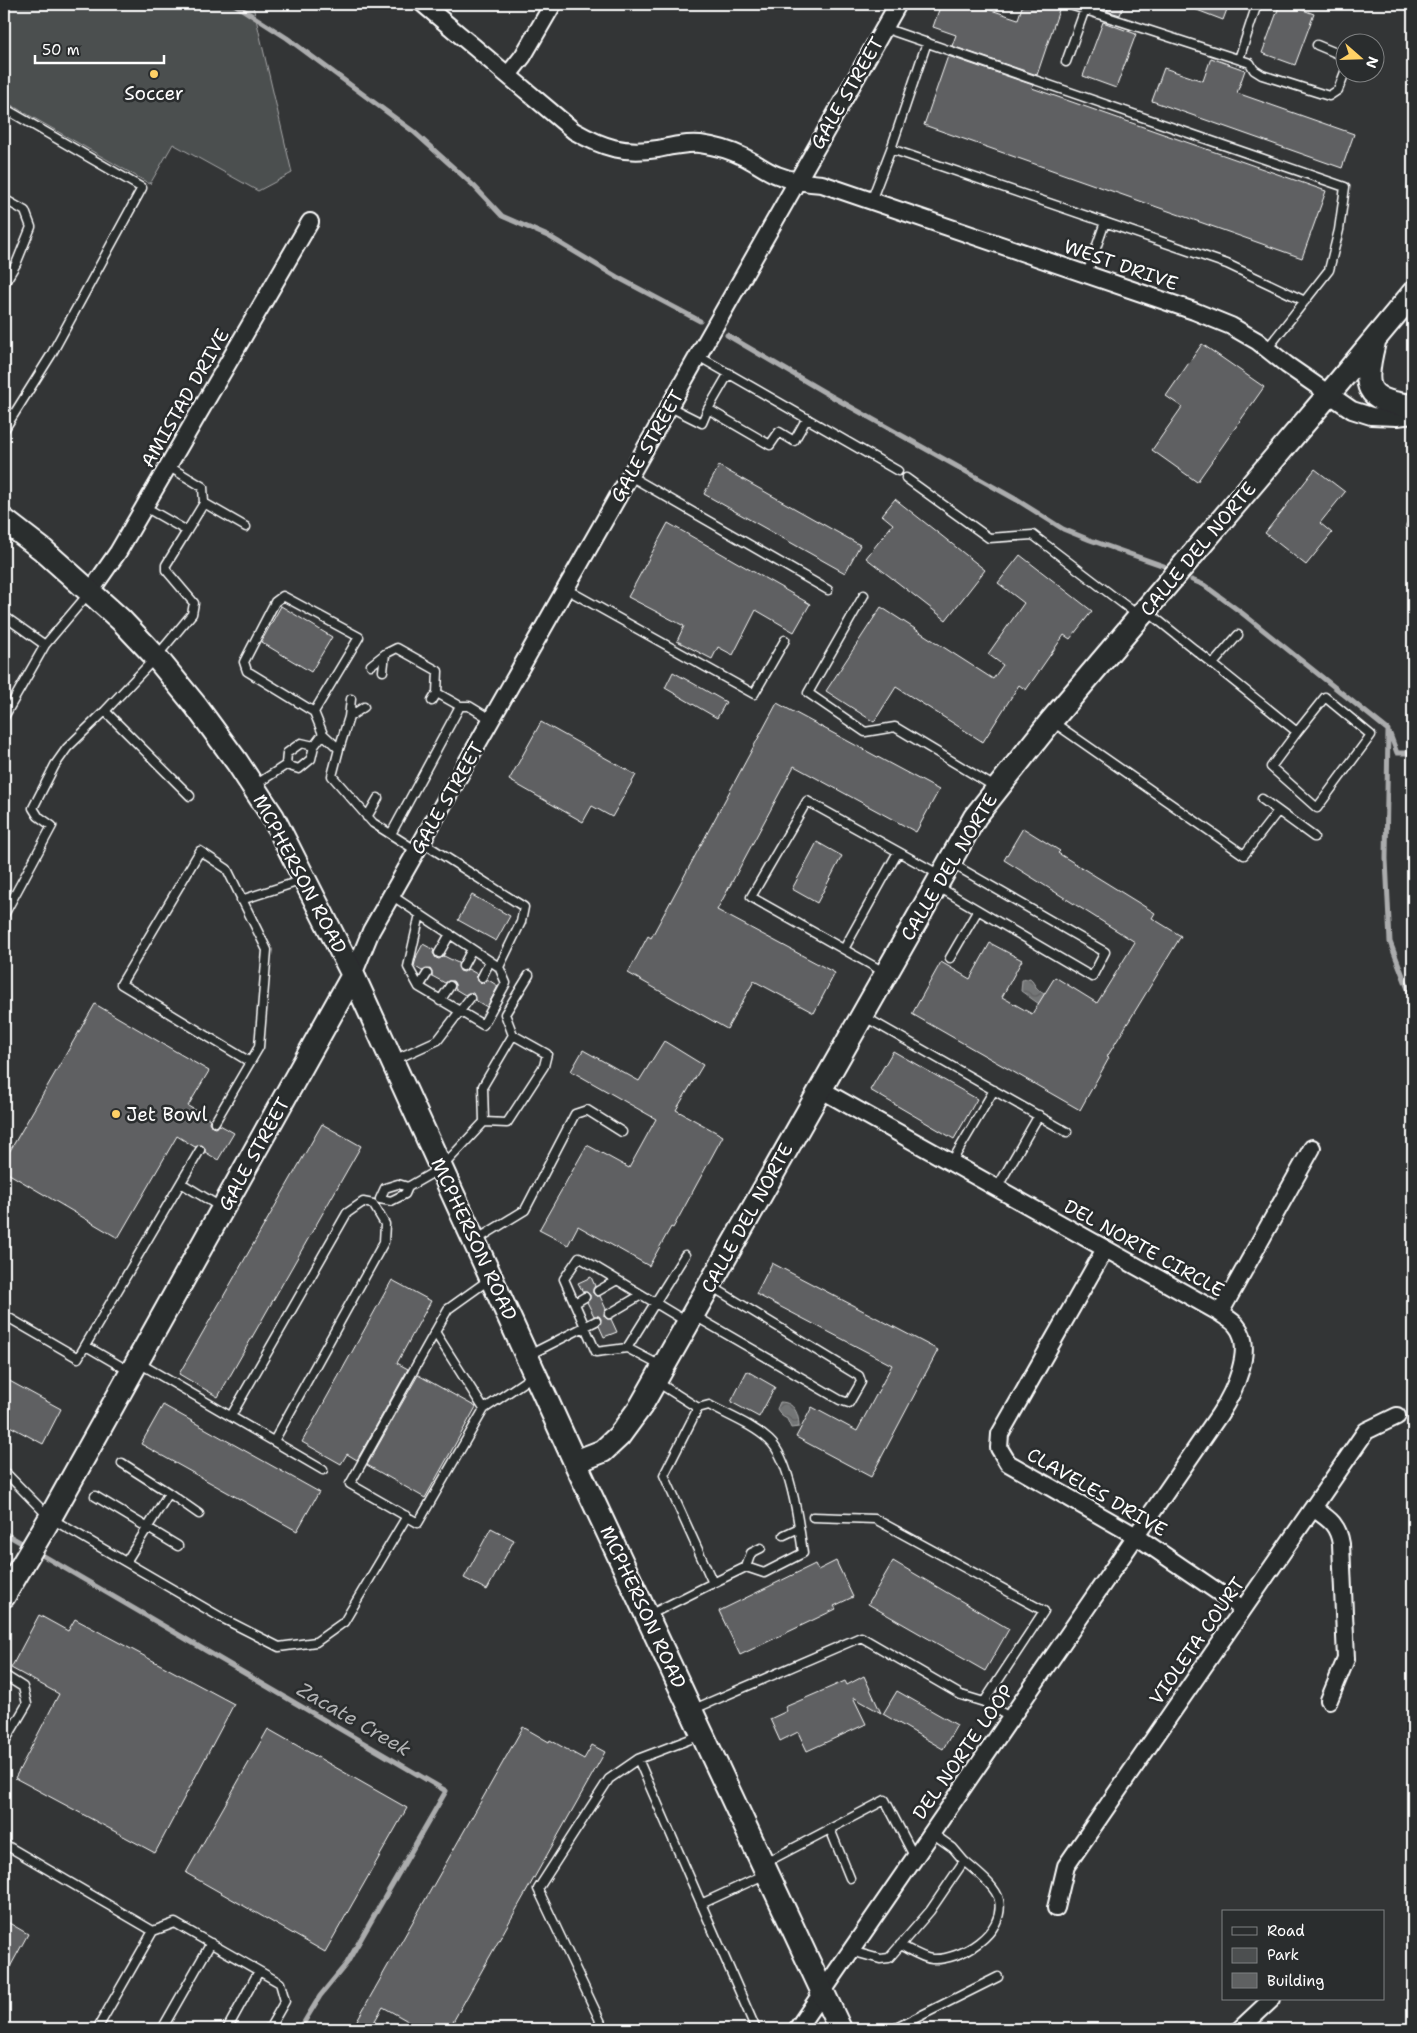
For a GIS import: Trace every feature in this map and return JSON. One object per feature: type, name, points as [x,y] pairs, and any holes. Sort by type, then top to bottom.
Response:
[{"type":"street","name":"WEST DRIVE","points":[[423,4],[574,131],[597,144],[615,150],[633,151],[679,144],[698,144],[721,148],[742,156],[776,174],[797,181],[822,184],[1194,311],[1231,326],[1267,349],[1352,410],[1370,416],[1397,417],[1413,415]]},
{"type":"street","points":[[508,75],[523,56],[553,4]]},
{"type":"street","name":"GALE STREET","points":[[4,1596],[353,975],[371,931],[898,4]]},
{"type":"street","name":"AMISTAD DRIVE","points":[[90,592],[118,552],[145,507],[310,222]]},
{"type":"street","name":"CALLE DEL NORTE","points":[[576,1462],[603,1451],[620,1436],[641,1406],[975,818],[1051,721],[1413,293]]},
{"type":"street","points":[[1376,336],[1368,368],[1367,379],[1370,388],[1388,403],[1413,406]]},
{"type":"street","name":"MCPHERSON ROAD","points":[[4,520],[43,550],[90,592],[121,620],[156,657],[196,706],[273,817],[353,975],[531,1365],[840,2029]]},
{"type":"street","name":"DEL NORTE CIRCLE","points":[[820,1089],[1220,1313],[1236,1325],[1242,1338],[1243,1354],[1240,1374],[1232,1396],[1136,1536]]},
{"type":"street","points":[[1220,1313],[1312,1148]]},
{"type":"street","name":"CLAVELES DRIVE","points":[[1105,1249],[1000,1434],[999,1448],[1008,1463],[1136,1536],[1243,1609]]},
{"type":"street","name":"VIOLETA COURT","points":[[1056,1908],[1066,1866],[1366,1431],[1397,1416]]},
{"type":"street","points":[[1313,1508],[1331,1521],[1339,1532],[1341,1544],[1346,1659],[1329,1700]]},
{"type":"street","name":"DEL NORTE LOOP","points":[[797,2029],[1136,1536]]},
{"type":"street","points":[[1240,2029],[1271,2000]]},
{"type":"lane","points":[[1067,4],[1239,59],[1250,63],[1254,70],[1262,74],[1329,96],[1338,90],[1342,82]]},
{"type":"lane","points":[[1239,59],[1257,4]]},
{"type":"lane","points":[[1066,62],[1085,9]]},
{"type":"lane","points":[[884,28],[1345,187],[1339,230],[1328,270],[1267,349]]},
{"type":"lane","points":[[871,201],[891,149],[927,42]]},
{"type":"lane","points":[[1316,45],[1334,52]]},
{"type":"lane","points":[[4,108],[142,188],[51,355],[4,430]]},
{"type":"lane","points":[[891,149],[1227,264],[1305,301]]},
{"type":"lane","points":[[4,199],[24,210],[31,227],[16,264],[4,284]]},
{"type":"lane","points":[[1086,275],[1105,222]]},
{"type":"lane","points":[[698,356],[898,471]]},
{"type":"lane","points":[[670,407],[702,423],[729,373]]},
{"type":"lane","points":[[708,409],[770,445],[779,432],[794,441],[807,418]]},
{"type":"lane","points":[[4,915],[52,826],[38,816],[33,808],[67,748],[106,711],[156,657],[192,614],[194,603],[166,570],[166,565],[204,503],[203,487],[168,466]]},
{"type":"lane","points":[[630,476],[828,590]]},
{"type":"lane","points":[[906,478],[989,538],[1033,535],[1213,664],[1297,732]]},
{"type":"lane","points":[[204,503],[246,527]]},
{"type":"lane","points":[[145,507],[187,531]]},
{"type":"lane","points":[[566,589],[754,694],[785,640]]},
{"type":"lane","points":[[4,717],[45,645],[90,592]]},
{"type":"lane","points":[[864,595],[808,693],[864,732],[895,727],[997,788]]},
{"type":"lane","points":[[314,712],[359,638],[283,596],[275,602],[244,662],[247,671],[314,712],[323,734],[339,748]]},
{"type":"lane","points":[[4,616],[45,645]]},
{"type":"lane","points":[[1213,664],[1238,635]]},
{"type":"lane","points":[[371,665],[385,654],[397,648],[438,671],[437,693],[432,701]]},
{"type":"lane","points":[[383,671],[385,654]]},
{"type":"lane","points":[[437,693],[460,706],[469,706],[492,720]]},
{"type":"lane","points":[[1325,697],[1371,735],[1317,808],[1271,767],[1297,732],[1325,697]]},
{"type":"lane","points":[[351,699],[349,718],[332,776],[373,822],[391,834],[419,847],[524,907],[521,922],[499,967]]},
{"type":"lane","points":[[391,834],[460,706]]},
{"type":"lane","points":[[349,718],[364,707]]},
{"type":"lane","points":[[106,711],[190,796]]},
{"type":"lane","points":[[1051,721],[1244,855],[1278,811]]},
{"type":"lane","points":[[253,786],[286,765],[299,769],[312,759],[314,746],[323,734]]},
{"type":"lane","points":[[286,765],[287,753],[301,743],[314,746]]},
{"type":"lane","points":[[368,817],[378,798]]},
{"type":"lane","points":[[1262,799],[1314,838]]},
{"type":"lane","points":[[886,973],[751,897],[807,801],[942,875],[1105,952],[1092,977],[978,910],[942,875]]},
{"type":"lane","points":[[215,1122],[259,1047],[267,950],[227,869],[200,851],[121,984],[250,1062]]},
{"type":"lane","points":[[844,949],[898,852]]},
{"type":"lane","points":[[241,900],[305,879]]},
{"type":"lane","points":[[392,895],[499,967],[506,983],[484,1025],[419,987],[408,968],[420,914]]},
{"type":"lane","points":[[950,958],[978,910]]},
{"type":"lane","points":[[439,953],[450,934]]},
{"type":"lane","points":[[462,966],[472,949]]},
{"type":"lane","points":[[482,977],[490,961]]},
{"type":"lane","points":[[419,987],[427,974]]},
{"type":"lane","points":[[484,1122],[507,1124],[544,1066],[547,1054],[513,1035],[505,1014],[529,975]]},
{"type":"lane","points":[[440,1001],[450,986]]},
{"type":"lane","points":[[393,1061],[438,1040],[470,998]]},
{"type":"lane","points":[[862,1015],[1067,1132]]},
{"type":"lane","points":[[231,1416],[347,1213],[363,1202],[391,1201],[405,1194],[408,1187],[441,1168],[484,1122],[483,1086],[513,1035]]},
{"type":"lane","points":[[951,1163],[994,1090]]},
{"type":"lane","points":[[474,1241],[525,1210],[575,1114],[587,1110],[622,1132]]},
{"type":"lane","points":[[997,1188],[1039,1115]]},
{"type":"lane","points":[[4,1315],[78,1358],[200,1150]]},
{"type":"lane","points":[[181,1183],[223,1209]]},
{"type":"lane","points":[[274,1441],[384,1242],[385,1224],[377,1202],[385,1188],[398,1184],[408,1187]]},
{"type":"lane","points":[[627,1348],[685,1255]]},
{"type":"lane","points":[[698,1408],[627,1348],[596,1352],[564,1279],[579,1257],[654,1303],[691,1319],[840,1400],[850,1403],[861,1382],[859,1376],[710,1285]]},
{"type":"lane","points":[[491,1278],[448,1310],[350,1484],[418,1523],[484,1409],[531,1365],[596,1321]]},
{"type":"lane","points":[[598,1291],[617,1280]]},
{"type":"lane","points":[[608,1314],[641,1295]]},
{"type":"lane","points":[[575,1303],[585,1298]]},
{"type":"lane","points":[[435,1332],[484,1409]]},
{"type":"lane","points":[[86,1346],[134,1367],[231,1416],[323,1470]]},
{"type":"lane","points":[[648,1616],[746,1567],[764,1573],[803,1553],[794,1494],[780,1458],[770,1440],[746,1424],[709,1405],[698,1408],[664,1475],[713,1583]]},
{"type":"lane","points":[[122,1463],[198,1514]]},
{"type":"lane","points":[[4,1471],[47,1522],[126,1562],[222,1618],[279,1647],[316,1642],[344,1622],[407,1516]]},
{"type":"lane","points":[[126,1562],[169,1493]]},
{"type":"lane","points":[[96,1496],[178,1546]]},
{"type":"lane","points":[[813,1517],[875,1519],[1044,1612],[984,1702]]},
{"type":"lane","points":[[784,1536],[799,1528]]},
{"type":"lane","points":[[746,1567],[751,1553],[761,1548]]},
{"type":"lane","points":[[692,1710],[861,1637],[961,1695],[984,1702],[1010,1718]]},
{"type":"lane","points":[[4,1675],[23,1687],[27,1704],[4,1742]]},
{"type":"lane","points":[[604,2029],[538,1889],[609,1779],[638,1759],[703,1734]]},
{"type":"lane","points":[[638,1759],[755,2027],[754,2029]]},
{"type":"lane","points":[[701,1904],[766,1868],[830,1829],[885,1800],[915,1857]]},
{"type":"lane","points":[[830,1829],[850,1878]]},
{"type":"lane","points":[[900,1945],[929,1959],[947,1959],[972,1948],[989,1934],[997,1919],[999,1901],[993,1887],[964,1861],[953,1848],[932,1833]]},
{"type":"lane","points":[[4,1844],[153,1931]]},
{"type":"lane","points":[[850,1951],[880,1959],[889,1958],[930,1911],[964,1861]]},
{"type":"lane","points":[[97,2029],[153,1931],[175,1923],[280,1983],[285,2001],[269,2029]]},
{"type":"lane","points":[[162,2029],[210,1943]]},
{"type":"lane","points":[[227,2029],[259,1971]]},
{"type":"lane","points":[[894,2029],[998,1977]]},
{"type":"green space","points":[[4,4],[249,4],[253,6],[292,173],[258,191],[173,144],[150,184],[4,101]]},
{"type":"water","points":[[1030,978],[1038,990],[1044,994],[1045,1000],[1039,1004],[1021,991],[1022,980]]},
{"type":"water","points":[[780,1402],[793,1407],[798,1418],[799,1427],[791,1428],[787,1419],[777,1409]]},
{"type":"building","points":[[941,4],[973,4],[1018,19],[1023,4],[1061,4],[1037,75],[952,46],[956,35],[933,27]]},
{"type":"building","points":[[1110,4],[1124,4],[1120,15],[1107,11]]},
{"type":"building","points":[[1184,4],[1229,4],[1223,20]]},
{"type":"building","points":[[1280,4],[1287,4],[1314,14],[1295,65],[1262,53]]},
{"type":"building","points":[[1103,22],[1136,34],[1116,88],[1083,76]]},
{"type":"building","points":[[948,56],[1033,85],[1032,88],[1326,191],[1302,258],[924,125]]},
{"type":"building","points":[[1211,58],[1245,70],[1237,93],[1354,134],[1342,168],[1152,101],[1164,68],[1203,81]]},
{"type":"building","points":[[1202,344],[1264,387],[1197,482],[1152,450],[1182,407],[1166,396]]},
{"type":"building","points":[[719,466],[860,545],[845,573],[704,494]]},
{"type":"building","points":[[1315,469],[1345,492],[1320,523],[1332,533],[1306,565],[1265,533]]},
{"type":"building","points":[[895,499],[985,570],[946,620],[866,558],[893,524],[882,515]]},
{"type":"building","points":[[668,523],[810,604],[794,632],[756,610],[733,655],[718,647],[712,659],[677,641],[684,626],[628,597]]},
{"type":"building","points":[[1020,555],[1092,611],[1070,639],[1064,635],[1026,690],[1019,685],[983,742],[896,687],[874,722],[826,691],[881,607],[993,679],[1003,665],[988,654],[1024,603],[998,583]]},
{"type":"building","points":[[281,606],[332,637],[311,672],[261,642]]},
{"type":"building","points":[[673,672],[726,702],[717,718],[665,688]]},
{"type":"building","points":[[777,703],[939,790],[916,832],[794,766],[717,910],[835,973],[814,1013],[754,981],[727,1029],[628,973],[648,936],[651,938]]},
{"type":"building","points":[[541,722],[636,775],[612,817],[592,806],[583,822],[509,780]]},
{"type":"building","points":[[1023,828],[1060,851],[1058,853],[1155,913],[1152,918],[1181,936],[1107,1057],[1109,1058],[1080,1110],[912,1014],[941,962],[970,979],[990,943],[1022,960],[1002,997],[1032,1014],[1055,977],[1097,1003],[1135,942],[1004,860]]},
{"type":"building","points":[[817,842],[842,856],[817,903],[792,889]]},
{"type":"building","points":[[472,895],[510,916],[496,941],[458,920]]},
{"type":"building","points":[[423,944],[434,950],[433,953],[436,958],[439,959],[444,956],[458,963],[460,971],[464,972],[468,969],[477,974],[476,978],[479,982],[483,983],[487,979],[498,986],[487,1007],[475,1000],[473,993],[465,995],[455,989],[453,981],[445,983],[432,976],[430,969],[422,971],[414,966]]},
{"type":"building","name":"Jet Bowl","points":[[95,1004],[209,1071],[188,1106],[210,1119],[209,1122],[212,1127],[215,1128],[220,1125],[234,1133],[218,1160],[205,1152],[205,1148],[202,1145],[195,1147],[177,1136],[118,1238],[4,1171],[4,1161]]},
{"type":"building","points":[[664,1041],[703,1065],[676,1110],[723,1136],[673,1228],[671,1227],[649,1266],[578,1226],[568,1245],[539,1230],[587,1145],[629,1168],[656,1119],[571,1071],[583,1050],[639,1081]]},
{"type":"building","points":[[893,1051],[977,1099],[954,1139],[870,1090]]},
{"type":"building","points":[[322,1124],[361,1146],[218,1397],[179,1374]]},
{"type":"building","points":[[772,1263],[938,1350],[871,1477],[796,1437],[812,1407],[857,1431],[892,1365],[756,1294]]},
{"type":"building","points":[[591,1277],[595,1286],[593,1293],[596,1296],[600,1296],[606,1309],[604,1316],[607,1319],[611,1319],[617,1332],[604,1337],[599,1326],[601,1319],[599,1316],[594,1316],[587,1302],[590,1299],[590,1295],[587,1292],[583,1292],[578,1283]]},
{"type":"building","points":[[392,1280],[431,1301],[397,1363],[408,1369],[357,1460],[347,1454],[341,1464],[302,1442]]},
{"type":"building","points":[[747,1371],[775,1387],[759,1417],[731,1402]]},
{"type":"building","points":[[418,1375],[476,1407],[425,1498],[367,1465]]},
{"type":"building","points":[[4,1378],[61,1409],[43,1444],[4,1423]]},
{"type":"building","points":[[163,1405],[319,1492],[297,1531],[141,1444]]},
{"type":"building","points":[[491,1528],[514,1540],[487,1590],[464,1578]]},
{"type":"building","points":[[836,1561],[853,1597],[834,1606],[836,1609],[740,1655],[719,1611],[815,1564],[818,1570]]},
{"type":"building","points":[[893,1561],[1009,1629],[985,1671],[868,1604]]},
{"type":"building","points":[[39,1615],[68,1631],[75,1619],[234,1704],[155,1853],[15,1778],[59,1694],[11,1668]]},
{"type":"building","points":[[864,1676],[881,1713],[853,1697],[866,1724],[807,1751],[798,1732],[780,1741],[770,1719],[787,1711],[785,1707],[845,1681],[847,1685]]},
{"type":"building","points":[[897,1691],[957,1725],[943,1749],[883,1714]]},
{"type":"building","points":[[523,1727],[584,1759],[592,1745],[605,1752],[449,2029],[422,2029],[383,2007],[370,2029],[352,2029]]},
{"type":"building","points":[[268,1729],[407,1808],[325,1952],[186,1873]]},
{"type":"building","points":[[4,1920],[28,1934],[4,1978]]},
{"type":"waterway","points":[[234,4],[287,38],[414,132],[474,186],[502,216],[550,237],[617,277],[700,321]]},
{"type":"waterway","points":[[727,335],[824,392],[1017,500],[1063,529],[1164,566]]},
{"type":"waterway","points":[[1192,580],[1204,585],[1242,613],[1388,730],[1386,859],[1390,942],[1413,1002]]},
{"type":"waterway","points":[[1390,734],[1397,753],[1413,753]]},
{"type":"waterway","name":"Zacate Creek","points":[[4,1533],[27,1546]]},
{"type":"waterway","name":"Zacate Creek","points":[[37,1552],[446,1791],[347,1963],[320,1996],[300,2029]]},
{"type":"place","name":"Soccer","points":[[154,74]]},
{"type":"place","name":"Jet Bowl","points":[[116,1114]]}]
